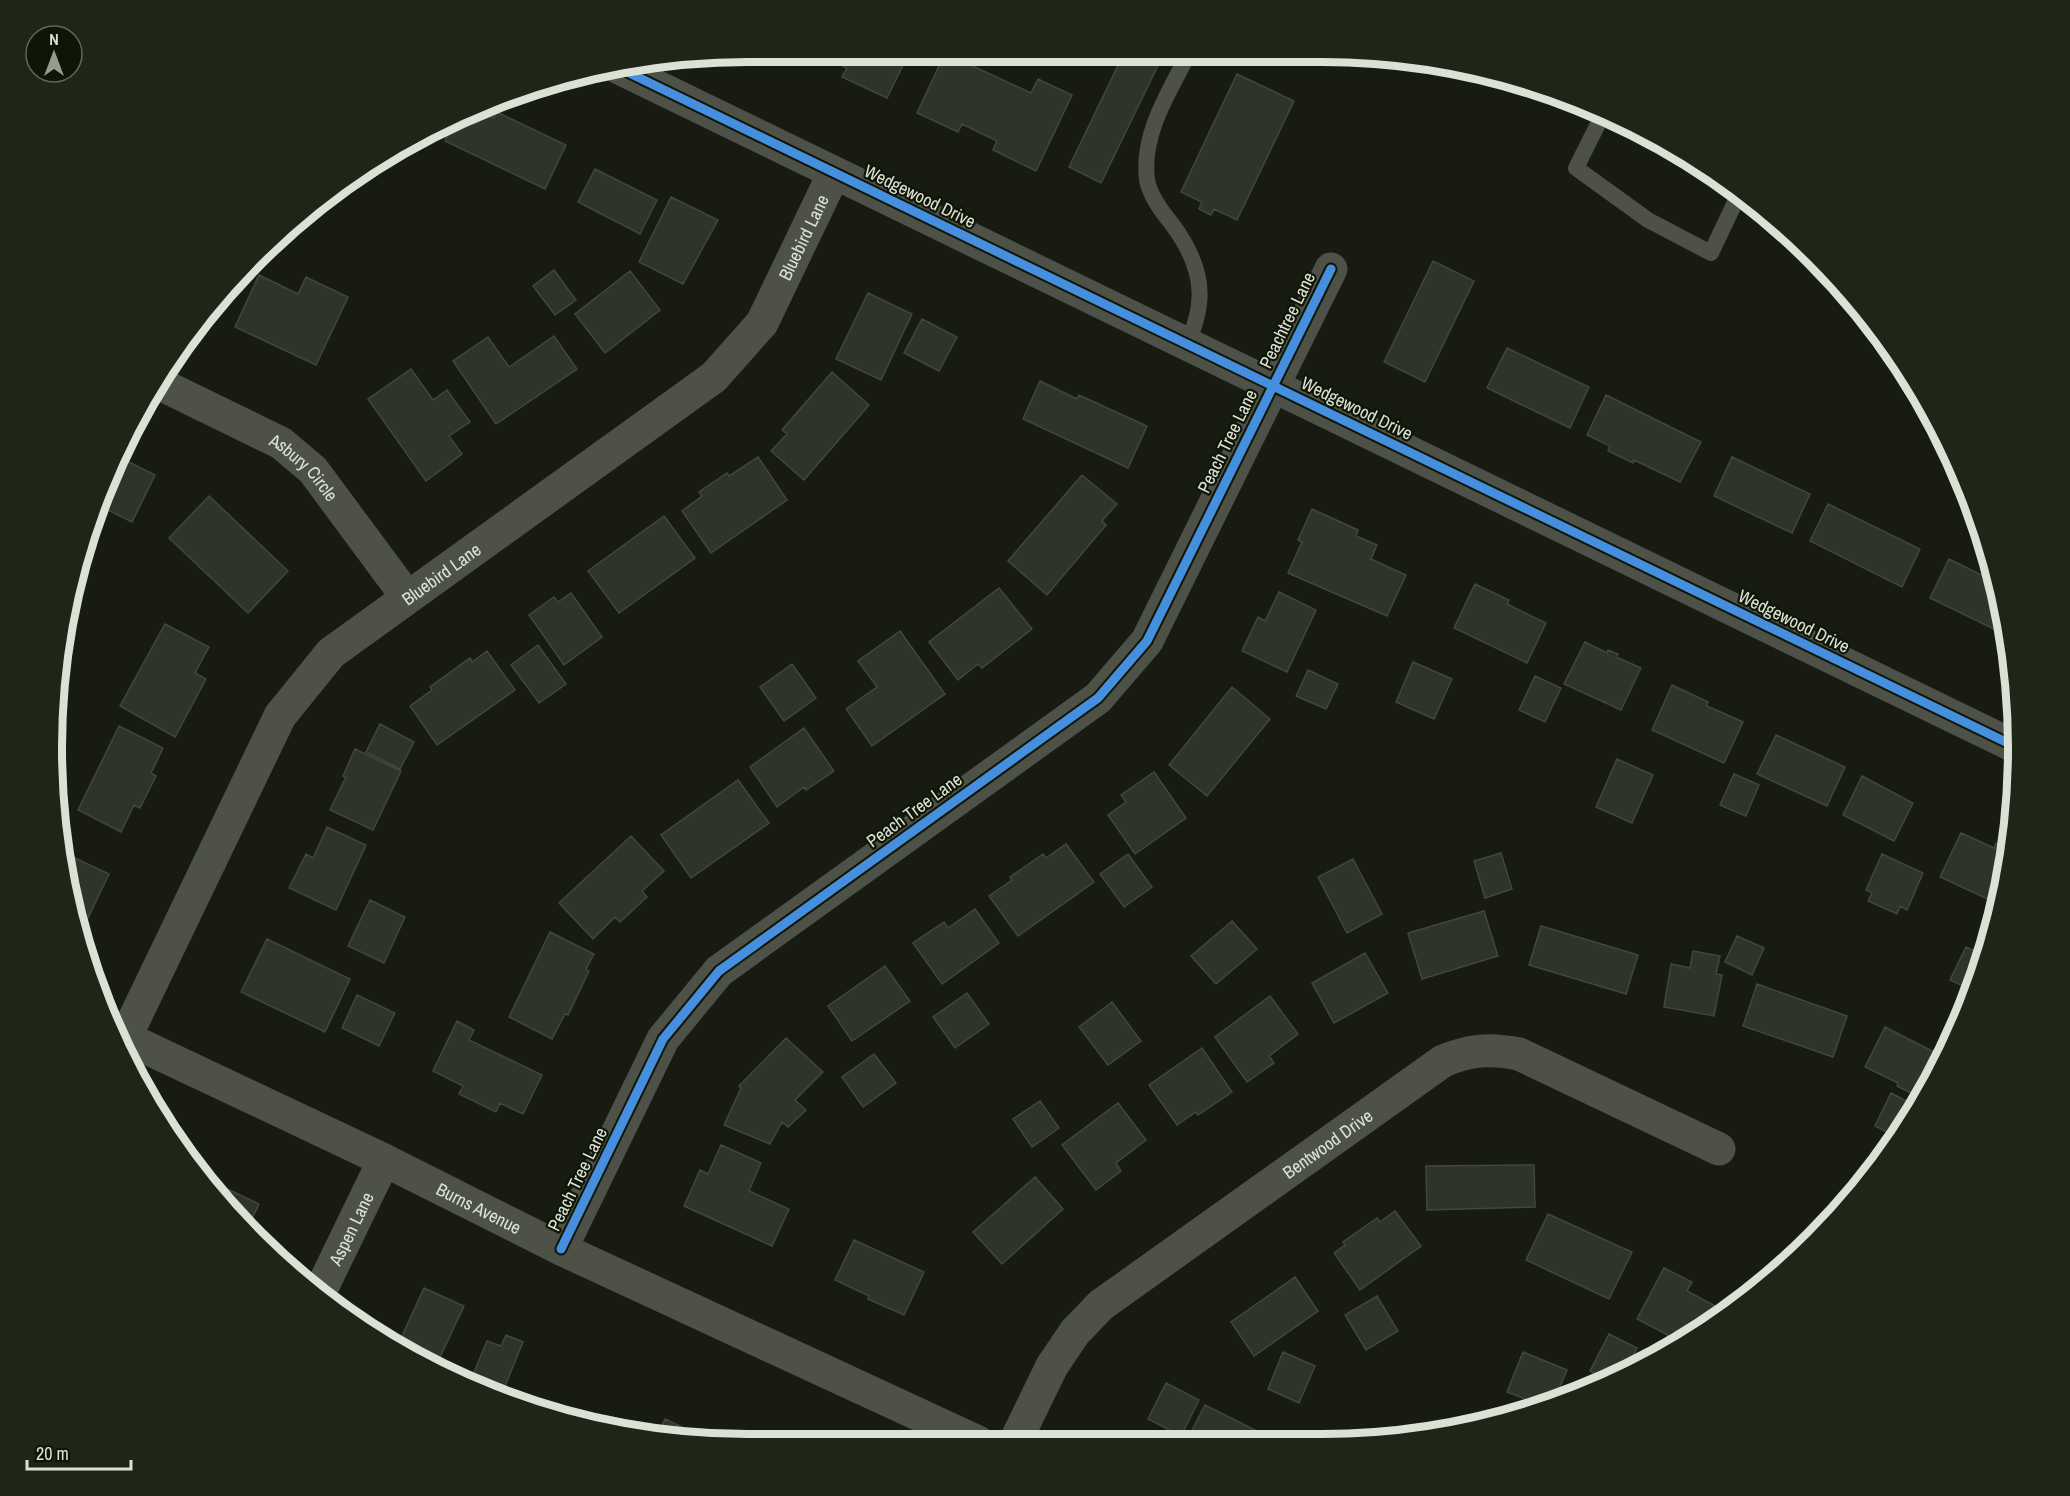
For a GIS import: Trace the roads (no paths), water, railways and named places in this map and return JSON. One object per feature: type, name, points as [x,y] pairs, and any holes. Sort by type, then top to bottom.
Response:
[{"type":"street","name":"Wedgewood Drive","points":[[628,72],[2008,743]]},
{"type":"street","name":"Bluebird Lane","points":[[122,1029],[280,716],[331,653],[714,377],[762,323],[834,173]]},
{"type":"street","name":"Peachtree Lane","points":[[1273,386],[1330,269]]},
{"type":"street","name":"Asbury Circle","points":[[165,386],[281,443],[313,470],[407,597]]},
{"type":"street","name":"Peach Tree Lane","points":[[561,1249],[663,1039],[719,971],[1098,698],[1147,641],[1273,386]]},
{"type":"street","name":"Burns Avenue","points":[[126,1038],[384,1161],[561,1249],[961,1434]]},
{"type":"street","name":"Bentwood Drive","points":[[1019,1434],[1052,1366],[1074,1332],[1101,1305],[1443,1061],[1465,1052],[1499,1050],[1519,1054],[1719,1149]]},
{"type":"street","name":"Aspen Lane","points":[[323,1287],[384,1161]]},
{"type":"lane","points":[[1184,62],[1161,108],[1148,141],[1148,181],[1159,207],[1185,241],[1198,271],[1199,304],[1188,344]]},
{"type":"lane","points":[[1600,120],[1576,168],[1648,220],[1711,253],[1736,200]]}]
